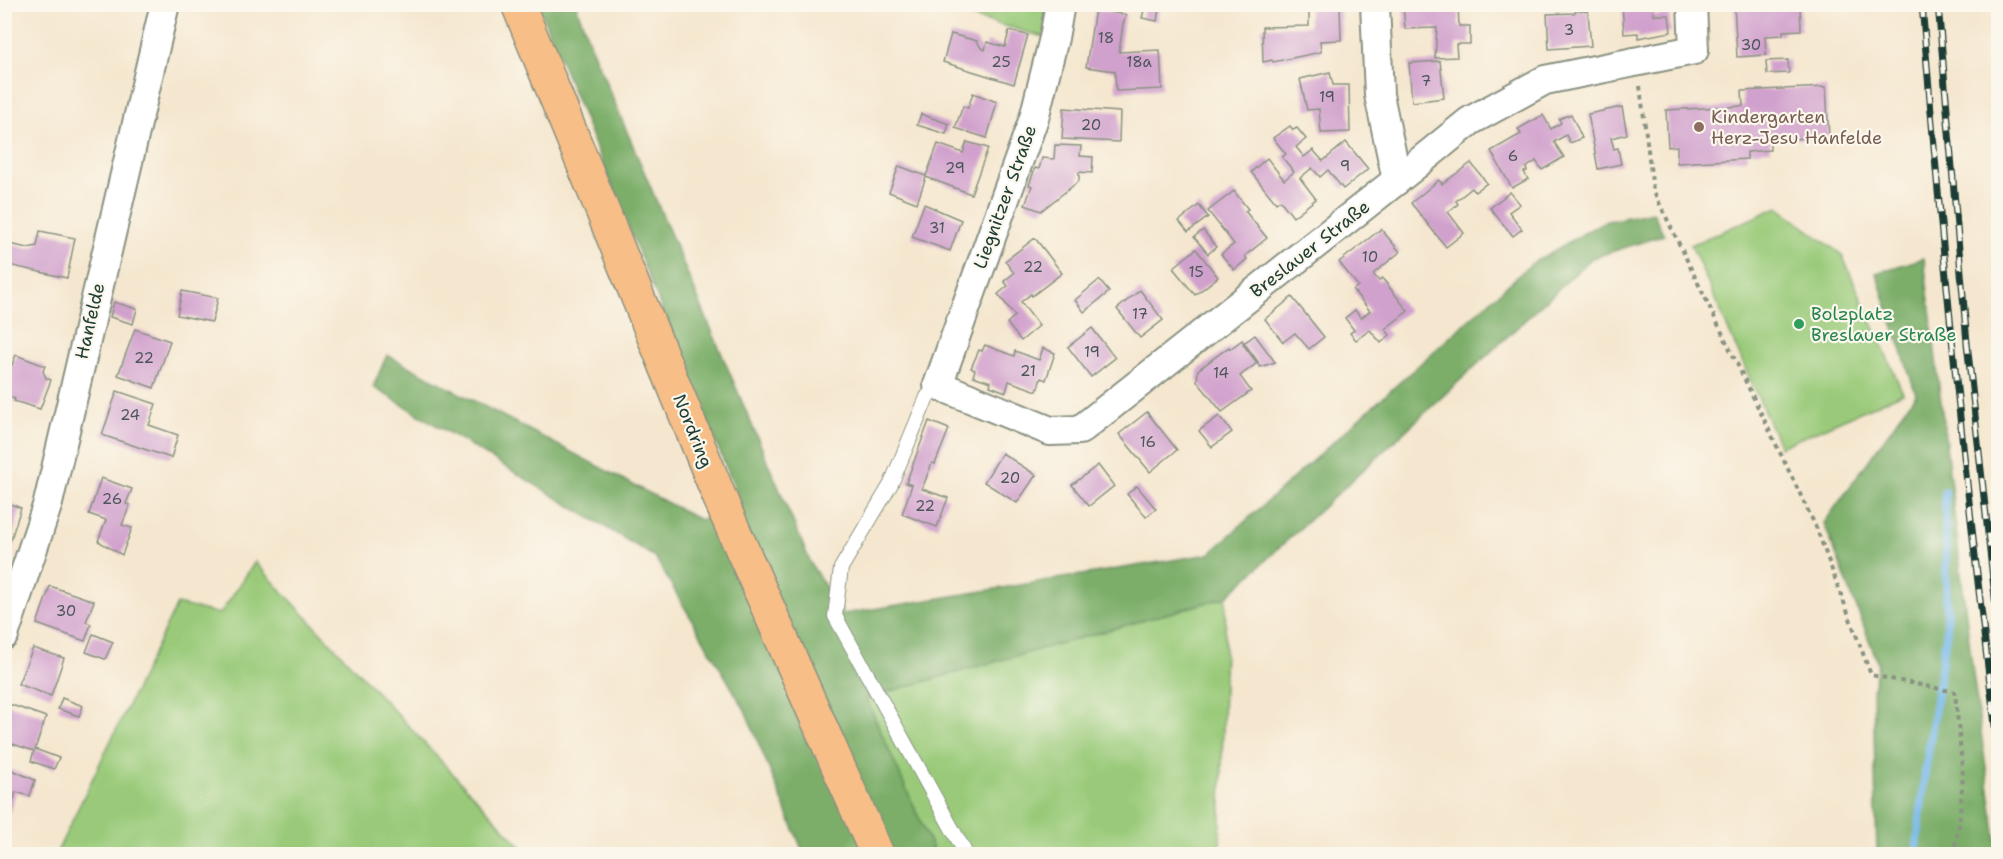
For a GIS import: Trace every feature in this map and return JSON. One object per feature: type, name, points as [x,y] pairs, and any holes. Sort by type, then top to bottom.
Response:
[{"type":"main road","name":"Nordring","points":[[518,4],[726,513],[877,855]]},
{"type":"street","name":"Hanfelde","points":[[4,635],[48,504],[165,4]]},
{"type":"street","name":"Liegnitzer Straße","points":[[938,385],[1034,118],[1060,4]]},
{"type":"street","points":[[1375,4],[1379,95],[1397,180]]},
{"type":"street","name":"Breslauer Straße","points":[[938,385],[1050,430],[1080,430],[1470,121],[1545,80],[1694,50],[1692,4]]},
{"type":"lane","points":[[938,385],[927,397],[891,484],[841,568],[835,616],[966,855]]},
{"type":"path","points":[[1635,62],[1653,190],[1816,527],[1871,675],[1955,692],[1963,775],[1959,827],[1953,855]]},
{"type":"green space","points":[[538,5],[576,5],[593,52],[812,566],[843,614],[1209,554],[1531,264],[1603,222],[1653,212],[1664,235],[1592,258],[1226,597],[866,698],[935,854],[804,854],[745,710],[655,557],[373,387],[387,355],[700,520],[741,504]]},
{"type":"green space","points":[[930,5],[1051,5],[1044,37]]},
{"type":"green space","name":"Bolzplatz Breslauer Straße","points":[[1778,207],[1842,255],[1903,393],[1780,447],[1691,245]]},
{"type":"green space","points":[[1924,258],[1973,674],[1998,854],[1877,854],[1873,689],[1878,663],[1824,523],[1916,394],[1876,273]]},
{"type":"green space","points":[[255,562],[528,854],[56,854],[177,604],[220,614]]},
{"type":"green space","points":[[1226,597],[1220,854],[935,854],[865,698]]},
{"type":"building","points":[[1340,4],[1341,40],[1320,41],[1321,52],[1263,62],[1262,27],[1309,26],[1309,5]]},
{"type":"building","points":[[1403,4],[1458,4],[1459,26],[1470,26],[1470,44],[1456,44],[1457,57],[1435,58],[1437,28],[1405,29]]},
{"type":"building","points":[[1622,4],[1653,4],[1654,15],[1669,15],[1671,32],[1638,38],[1638,33],[1624,34]]},
{"type":"building","points":[[1734,4],[1800,4],[1801,30],[1783,31],[1783,35],[1765,36],[1766,55],[1737,57]]},
{"type":"building","points":[[1145,6],[1159,8],[1157,21],[1142,18]]},
{"type":"building","points":[[1095,9],[1126,15],[1119,52],[1160,50],[1162,89],[1116,91],[1115,71],[1086,67]]},
{"type":"building","points":[[1577,10],[1588,12],[1591,46],[1549,49],[1547,14],[1574,13]]},
{"type":"building","points":[[1009,31],[1028,35],[1014,84],[943,62],[951,34],[977,41],[985,50],[987,42],[1005,47]]},
{"type":"building","points":[[1788,60],[1789,73],[1767,74],[1766,61]]},
{"type":"building","points":[[1440,61],[1444,98],[1412,102],[1409,63]]},
{"type":"building","points":[[1330,72],[1333,85],[1349,85],[1350,132],[1321,133],[1319,109],[1307,110],[1300,79]]},
{"type":"building","points":[[1826,87],[1829,137],[1770,140],[1770,150],[1747,152],[1747,159],[1677,163],[1677,146],[1668,147],[1666,110],[1743,106],[1742,91]]},
{"type":"building","points":[[973,93],[997,102],[987,138],[955,128],[963,106],[968,108]]},
{"type":"building","points":[[1622,107],[1627,134],[1611,138],[1614,149],[1618,148],[1621,164],[1598,169],[1588,114]]},
{"type":"building","points":[[1064,108],[1120,112],[1119,142],[1062,139]]},
{"type":"building","points":[[921,114],[949,124],[946,134],[917,125]]},
{"type":"building","points":[[1571,114],[1582,138],[1570,143],[1566,135],[1554,142],[1564,157],[1542,170],[1536,161],[1524,172],[1528,179],[1512,188],[1491,151],[1521,134],[1518,129],[1543,115],[1551,129],[1561,123],[1559,119]]},
{"type":"building","points":[[1290,126],[1293,130],[1297,128],[1306,139],[1296,147],[1304,157],[1313,150],[1323,161],[1346,142],[1368,169],[1343,189],[1328,170],[1320,177],[1312,168],[1300,178],[1316,199],[1293,217],[1280,200],[1276,203],[1251,172],[1267,158],[1284,180],[1294,172],[1282,157],[1286,154],[1273,138]]},
{"type":"building","points":[[967,142],[988,148],[971,194],[926,177],[917,203],[889,192],[899,166],[926,176],[938,144],[963,153]]},
{"type":"building","points":[[1055,145],[1081,146],[1080,156],[1093,157],[1092,173],[1079,172],[1079,181],[1041,211],[1025,205],[1032,186],[1029,185],[1035,168],[1039,169],[1042,158],[1054,159]]},
{"type":"building","points":[[1471,163],[1487,183],[1475,192],[1472,188],[1456,201],[1458,204],[1448,212],[1464,233],[1446,247],[1411,203],[1439,180],[1442,184]]},
{"type":"building","points":[[1234,191],[1248,209],[1245,211],[1267,238],[1245,256],[1247,259],[1234,270],[1221,254],[1234,244],[1208,211]]},
{"type":"building","points":[[1510,192],[1520,204],[1509,212],[1522,229],[1513,236],[1490,208]]},
{"type":"building","points":[[924,204],[961,220],[950,251],[912,237]]},
{"type":"building","points":[[1199,205],[1208,217],[1188,232],[1179,221]]},
{"type":"building","points":[[4,207],[10,209],[5,228],[4,228]]},
{"type":"building","points":[[1381,229],[1400,252],[1373,274],[1379,281],[1382,278],[1408,311],[1385,329],[1390,335],[1381,343],[1370,330],[1356,340],[1350,333],[1354,330],[1345,318],[1355,310],[1361,318],[1370,311],[1353,290],[1358,286],[1339,262]]},
{"type":"building","points":[[1203,230],[1216,247],[1208,254],[1194,237]]},
{"type":"building","points":[[40,231],[75,238],[67,278],[4,264],[4,243],[28,248],[37,246]]},
{"type":"building","points":[[1035,238],[1062,273],[1021,302],[1039,326],[1021,341],[1007,323],[1015,316],[998,294],[1008,286],[1004,281],[1014,273],[1005,261]]},
{"type":"building","points":[[1196,249],[1218,277],[1195,295],[1173,268]]},
{"type":"building","points":[[1099,280],[1109,292],[1084,312],[1075,300]]},
{"type":"building","points":[[1140,290],[1163,320],[1140,338],[1117,309]]},
{"type":"building","points":[[182,291],[218,298],[212,322],[177,315]]},
{"type":"building","points":[[1292,297],[1324,337],[1309,349],[1295,333],[1283,342],[1265,319]]},
{"type":"building","points":[[114,302],[137,309],[133,324],[110,317]]},
{"type":"building","points":[[1092,328],[1115,358],[1091,377],[1068,347]]},
{"type":"building","points":[[135,329],[170,341],[154,388],[118,375]]},
{"type":"building","points":[[1255,335],[1275,362],[1260,367],[1257,363],[1244,343]]},
{"type":"building","points":[[1242,340],[1257,363],[1240,376],[1251,391],[1222,412],[1197,381],[1198,370]]},
{"type":"building","points":[[985,345],[1014,356],[1015,351],[1039,360],[1043,348],[1055,353],[1046,380],[1041,378],[1037,391],[1009,381],[1006,392],[990,386],[991,382],[973,376],[975,370],[971,368],[979,350],[982,351]]},
{"type":"building","points":[[16,355],[45,366],[43,371],[46,378],[51,380],[40,409],[14,401],[15,399],[4,395],[4,384]]},
{"type":"building","points":[[117,391],[156,404],[149,425],[178,435],[171,458],[102,435]]},
{"type":"building","points":[[1147,412],[1177,450],[1150,472],[1119,434]]},
{"type":"building","points":[[1219,416],[1232,432],[1212,447],[1199,431]]},
{"type":"building","points":[[929,421],[949,429],[922,489],[948,498],[937,527],[902,514],[912,485],[906,483]]},
{"type":"building","points":[[1002,453],[1036,475],[1017,503],[984,482]]},
{"type":"building","points":[[1098,465],[1114,486],[1089,506],[1072,485]]},
{"type":"building","points":[[101,478],[132,489],[126,504],[130,505],[122,525],[132,528],[122,555],[98,541],[106,520],[89,514]]},
{"type":"building","points":[[1137,486],[1156,509],[1146,517],[1127,494]]},
{"type":"building","points":[[5,502],[21,508],[9,545],[5,543]]},
{"type":"building","points":[[50,586],[94,601],[86,622],[91,624],[85,641],[37,624]]},
{"type":"building","points":[[93,634],[113,642],[105,659],[86,652]]},
{"type":"building","points":[[33,648],[64,658],[51,696],[18,684]]},
{"type":"building","points":[[62,698],[83,706],[79,716],[58,709]]},
{"type":"building","points":[[6,703],[46,717],[35,749],[59,758],[54,769],[31,761],[34,751],[4,741]]},
{"type":"building","points":[[5,767],[35,780],[30,796],[16,792],[9,813],[5,811]]},
{"type":"waterway","points":[[1916,854],[1925,773],[1947,629],[1945,492]]},
{"type":"railway","points":[[1922,4],[1956,377],[1998,749]]},
{"type":"railway","points":[[1938,4],[1967,343],[1998,624]]},
{"type":"place","name":"Kindergarten Herz-Jesu Hanfelde","points":[[1699,127]]},
{"type":"place","name":"Bolzplatz Breslauer Straße","points":[[1799,324]]}]
